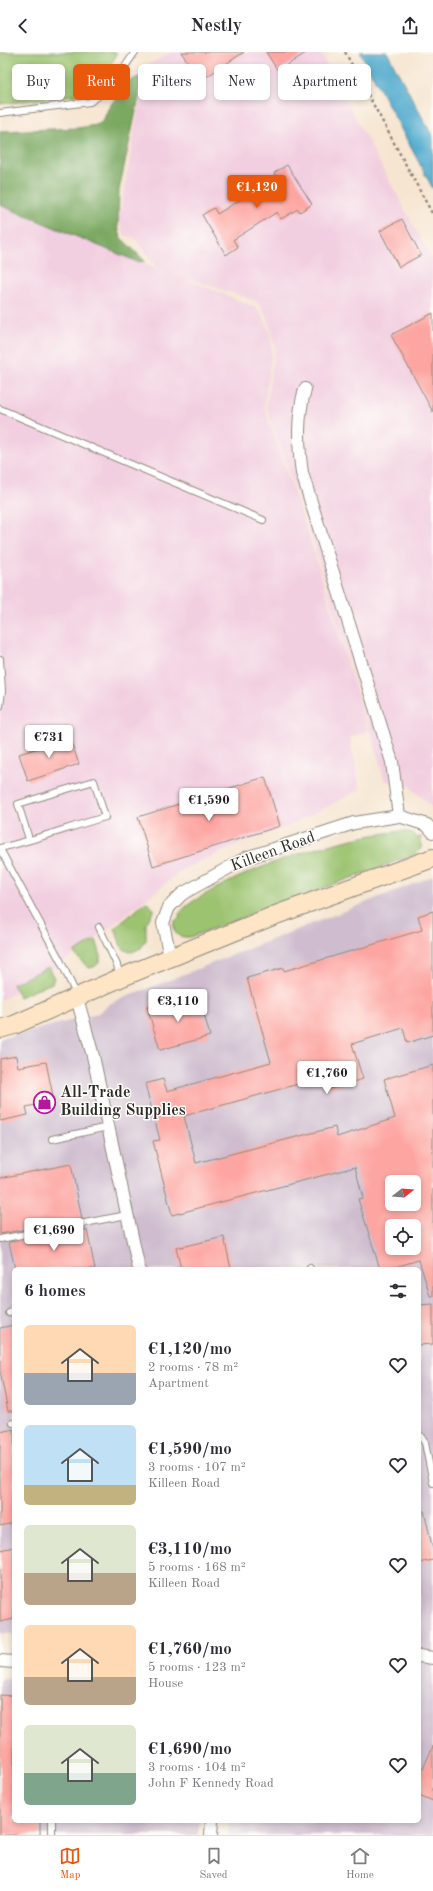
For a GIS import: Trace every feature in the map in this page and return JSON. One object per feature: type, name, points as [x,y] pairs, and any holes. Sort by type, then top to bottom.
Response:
[{"type":"street","points":[[305,389],[301,403],[298,441],[302,473],[392,762],[400,816]]},
{"type":"street","name":"Killeen Road","points":[[170,957],[163,923],[169,907],[182,894],[246,858],[354,823],[400,816],[427,825],[433,832]]},
{"type":"street","points":[[0,1029],[14,1025],[78,998],[120,978],[273,916],[433,858]]},
{"type":"street","points":[[78,998],[93,1056],[139,1267]]},
{"type":"street","points":[[421,1656],[433,1658]]},
{"type":"street","points":[[0,1662],[12,1662]]},
{"type":"street","points":[[211,1835],[212,1823]]},
{"type":"lane","points":[[128,52],[129,60]]},
{"type":"lane","points":[[0,113],[90,102],[106,90],[135,52]]},
{"type":"lane","points":[[0,409],[263,520]]},
{"type":"lane","points":[[0,659],[2,691],[0,706]]},
{"type":"lane","points":[[29,840],[18,804],[94,782],[105,817],[29,840],[0,848],[61,962],[78,998]]},
{"type":"lane","points":[[99,926],[117,965],[120,978]]},
{"type":"lane","points":[[52,1139],[108,1127]]},
{"type":"lane","points":[[0,1239],[127,1215]]},
{"type":"lane","points":[[421,1437],[425,1443],[433,1483]]},
{"type":"lane","points":[[52,1823],[52,1835]]},
{"type":"path","points":[[345,52],[433,215]]},
{"type":"shaded area","points":[[171,52],[320,52],[326,64],[278,64],[278,100],[346,100],[433,262],[433,808],[409,786],[385,781],[313,541],[266,406],[275,349],[266,315],[256,301],[172,273],[255,307],[263,316],[270,333],[272,350],[264,406],[311,542],[368,731],[350,737],[360,790],[284,828],[248,840],[185,868],[92,942],[28,986],[0,1000],[0,196],[13,202],[35,220],[157,268],[135,238],[125,236],[119,219],[140,100],[206,100],[206,64],[150,64]]},
{"type":"shaded area","points":[[433,876],[433,1835],[228,1835],[229,1823],[421,1823],[421,1267],[12,1267],[12,1634],[0,1633],[0,1039],[97,1014],[111,1003]]},
{"type":"shaded area","points":[[0,1679],[12,1679],[12,1823],[200,1823],[198,1835],[0,1835]]},
{"type":"green space","points":[[0,52],[116,52],[116,56],[111,64],[73,64],[73,95],[65,96],[65,64],[12,64],[12,100],[33,100],[0,104]]},
{"type":"green space","points":[[138,77],[138,100],[119,190],[118,226],[121,238],[145,261],[138,262],[0,205],[0,131],[78,128],[96,125],[104,119],[108,109],[114,100],[130,100],[130,81]]},
{"type":"green space","points":[[401,831],[413,833],[417,838],[421,837],[421,848],[416,854],[190,937],[180,936],[174,930],[174,922],[180,917],[179,914],[186,906],[213,890],[257,869],[329,845],[377,834]]},
{"type":"green space","points":[[146,902],[154,909],[146,924],[146,940],[141,948],[132,952],[125,950],[121,946],[115,928]]},
{"type":"green space","points":[[96,940],[100,953],[100,962],[94,967],[89,968],[76,956],[75,952]]},
{"type":"green space","points":[[48,967],[54,978],[52,983],[19,997],[13,984]]},
{"type":"water","points":[[360,52],[387,52],[433,137],[433,189],[371,73],[371,64],[366,64]]},
{"type":"building","points":[[181,52],[244,52],[226,64],[214,64],[214,72],[206,77],[206,64],[189,64]]},
{"type":"building","points":[[266,52],[307,52],[289,64],[278,64],[278,71]]},
{"type":"building","points":[[287,165],[312,204],[300,212],[298,209],[281,219],[277,212],[233,240],[238,247],[226,255],[202,215],[214,208],[217,214],[253,192],[255,195],[279,181],[274,173]]},
{"type":"building","points":[[402,219],[421,255],[399,267],[380,231]]},
{"type":"building","points":[[433,313],[433,412],[391,335]]},
{"type":"building","points":[[70,738],[79,764],[28,781],[19,754]]},
{"type":"building","points":[[265,777],[280,826],[153,866],[138,817]]},
{"type":"building","points":[[433,911],[433,1035],[407,1043],[403,1028],[352,1044],[363,1079],[330,1089],[327,1076],[184,1116],[196,1163],[335,1127],[337,1137],[395,1118],[384,1079],[433,1065],[433,1296],[430,1296],[419,1260],[395,1267],[379,1267],[358,1199],[363,1198],[355,1167],[172,1215],[153,1141],[160,1140],[145,1084],[163,1079],[167,1091],[271,1062],[247,978],[283,968],[284,971],[422,930],[418,916]]},
{"type":"building","points":[[178,998],[180,1006],[200,1000],[210,1036],[160,1050],[147,1007]]},
{"type":"building","points":[[16,1056],[18,1067],[46,1062],[54,1101],[26,1107],[28,1115],[0,1121],[0,1059]]},
{"type":"building","points":[[71,1164],[82,1219],[0,1234],[0,1178]]},
{"type":"building","points":[[84,1228],[84,1230],[87,1230],[95,1267],[15,1267],[9,1242]]},
{"type":"building","points":[[224,1237],[231,1267],[181,1267],[176,1248]]},
{"type":"building","points":[[433,1304],[433,1344],[421,1345],[421,1305]]},
{"type":"building","points":[[12,1325],[12,1411],[8,1411],[0,1371],[0,1328]]},
{"type":"building","points":[[12,1429],[12,1523],[0,1526],[0,1432]]},
{"type":"building","points":[[421,1511],[424,1511],[433,1550],[433,1560],[421,1563]]},
{"type":"building","points":[[12,1547],[12,1619],[0,1622],[0,1550]]},
{"type":"building","points":[[0,1695],[12,1696],[12,1823],[40,1823],[40,1835],[0,1835]]},
{"type":"building","points":[[433,1746],[433,1801],[421,1796],[421,1773]]},
{"type":"place","name":"All-Trade Building Supplies","points":[[44,1102]]}]
